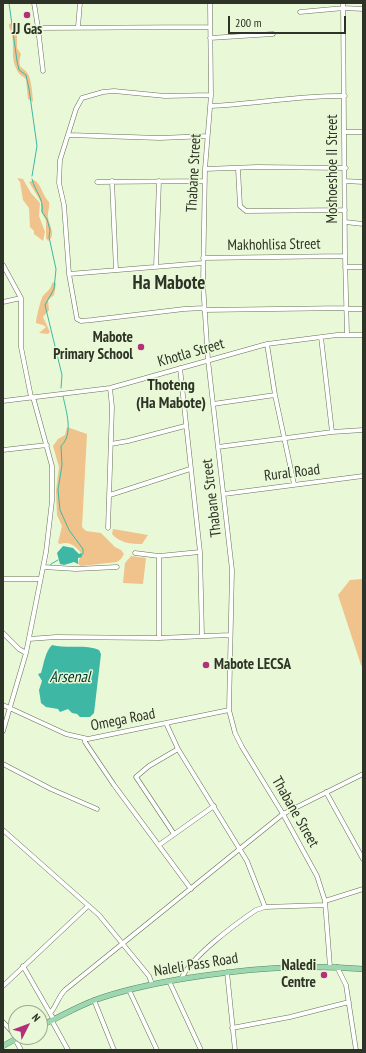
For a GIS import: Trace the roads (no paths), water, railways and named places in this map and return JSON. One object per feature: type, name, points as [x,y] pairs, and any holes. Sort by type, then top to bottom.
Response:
[{"type":"main road","name":"Naleli Pass Road","points":[[48,1022],[94,1000],[152,984],[169,981],[227,972],[299,966],[363,969]]},
{"type":"street","points":[[34,3],[43,71]]},
{"type":"street","points":[[78,27],[80,3]]},
{"type":"street","name":"Thabane Street","points":[[210,3],[211,95],[205,169],[203,260],[204,309],[208,360],[232,570],[229,710],[235,733],[242,747],[283,814],[312,866],[325,903],[330,967]]},
{"type":"street","name":"Moshoeshoe II Street","points":[[344,3],[344,132],[346,168],[345,267],[348,335]]},
{"type":"street","points":[[300,12],[344,8],[363,9]]},
{"type":"street","points":[[38,28],[210,27]]},
{"type":"street","points":[[210,38],[273,34]]},
{"type":"street","points":[[211,95],[165,96],[114,92],[95,94],[85,97],[79,102],[60,160],[58,183],[64,205],[69,274],[75,314],[79,320],[204,309],[363,309]]},
{"type":"street","points":[[210,106],[254,104],[307,97],[345,96]]},
{"type":"street","points":[[344,132],[363,132]]},
{"type":"street","points":[[69,135],[160,138],[207,136]]},
{"type":"street","points":[[205,169],[346,168]]},
{"type":"street","points":[[238,169],[240,206],[246,211],[346,210]]},
{"type":"street","points":[[112,181],[116,270]]},
{"type":"street","points":[[156,267],[159,181]]},
{"type":"street","points":[[97,182],[205,181]]},
{"type":"street","points":[[345,181],[363,182]]},
{"type":"street","points":[[345,222],[363,224]]},
{"type":"street","name":"Makhohlisa Street","points":[[69,274],[156,267],[203,260],[345,256]]},
{"type":"street","points":[[3,265],[21,298],[21,347],[32,397],[47,445],[52,466],[53,480],[46,552],[29,639],[11,708],[3,731]]},
{"type":"street","points":[[345,267],[363,267]]},
{"type":"street","points":[[3,302],[21,298]]},
{"type":"street","name":"Khotla Street","points":[[3,401],[110,388],[268,344],[321,337],[363,335]]},
{"type":"street","points":[[321,337],[332,432]]},
{"type":"street","points":[[268,344],[275,395],[294,484]]},
{"type":"street","points":[[180,368],[185,426],[200,552],[202,636]]},
{"type":"street","points":[[108,528],[112,407],[110,388]]},
{"type":"street","points":[[213,404],[275,395]]},
{"type":"street","points":[[111,444],[185,426]]},
{"type":"street","points":[[218,447],[332,432],[363,430]]},
{"type":"street","points":[[3,450],[47,445]]},
{"type":"street","points":[[110,495],[190,468]]},
{"type":"street","name":"Rural Road","points":[[224,494],[363,476]]},
{"type":"street","points":[[135,554],[160,556],[200,552]]},
{"type":"street","points":[[159,638],[160,556]]},
{"type":"street","points":[[43,567],[76,569],[117,567]]},
{"type":"street","points":[[3,580],[40,579]]},
{"type":"street","points":[[3,633],[19,650],[26,653]]},
{"type":"street","points":[[29,639],[56,637],[159,638],[230,635]]},
{"type":"street","name":"Omega Road","points":[[3,705],[66,734],[85,739],[94,739],[229,710]]},
{"type":"street","points":[[166,723],[178,748],[241,850],[256,882],[265,907]]},
{"type":"street","points":[[85,739],[85,742],[114,785],[191,889]]},
{"type":"street","points":[[174,834],[136,776],[144,769],[178,748]]},
{"type":"street","points":[[3,764],[51,790],[97,809]]},
{"type":"street","points":[[50,1013],[53,1011],[58,997],[65,990],[241,850],[283,814],[363,774]]},
{"type":"street","points":[[326,792],[363,859]]},
{"type":"street","points":[[159,845],[214,806]]},
{"type":"street","points":[[3,830],[99,915],[149,976],[152,984]]},
{"type":"street","points":[[182,979],[189,965],[201,954],[248,916],[265,907],[325,903],[363,889]]},
{"type":"street","points":[[3,986],[88,906]]},
{"type":"street","points":[[23,966],[50,1013],[68,1050]]},
{"type":"street","points":[[337,967],[346,985],[356,1050]]},
{"type":"street","points":[[227,972],[235,1050]]},
{"type":"street","points":[[169,981],[201,1050]]},
{"type":"street","points":[[129,990],[157,1050]]},
{"type":"street","points":[[94,1000],[114,1050]]},
{"type":"street","points":[[232,1028],[290,1017],[349,1002]]},
{"type":"water","points":[[63,546],[73,548],[79,554],[81,553],[82,557],[78,558],[78,564],[74,562],[64,565],[60,564],[57,553]]},
{"type":"water","name":"Arsenal","points":[[52,645],[64,647],[88,647],[99,650],[101,654],[94,713],[90,717],[80,717],[68,709],[60,712],[58,709],[46,707],[41,703],[39,690],[42,681],[38,674],[41,673],[46,654]]},
{"type":"waterway","points":[[9,3],[17,61],[19,70],[26,75],[37,146],[32,176]]},
{"type":"waterway","points":[[32,179],[41,199],[42,212],[47,219],[50,230],[49,237],[56,269],[54,289],[45,305],[62,375],[61,388]]},
{"type":"waterway","points":[[63,396],[68,429],[65,441],[61,446],[62,465],[58,490],[60,510],[69,530],[83,549],[83,554],[81,555]]},
{"type":"waterway","points":[[50,566],[58,560]]},
{"type":"place","name":"JJ Gas","points":[[27,15]]},
{"type":"place","name":"Mabote Primary School","points":[[141,347]]},
{"type":"place","name":"Mabote LECSA","points":[[206,665]]},
{"type":"place","name":"Naledi Centre","points":[[324,975]]},
{"type":"district","name":"Ha Mabote","points":[[169,284]]},
{"type":"district","name":"Thoteng (Ha Mabote)","points":[[171,394]]}]
